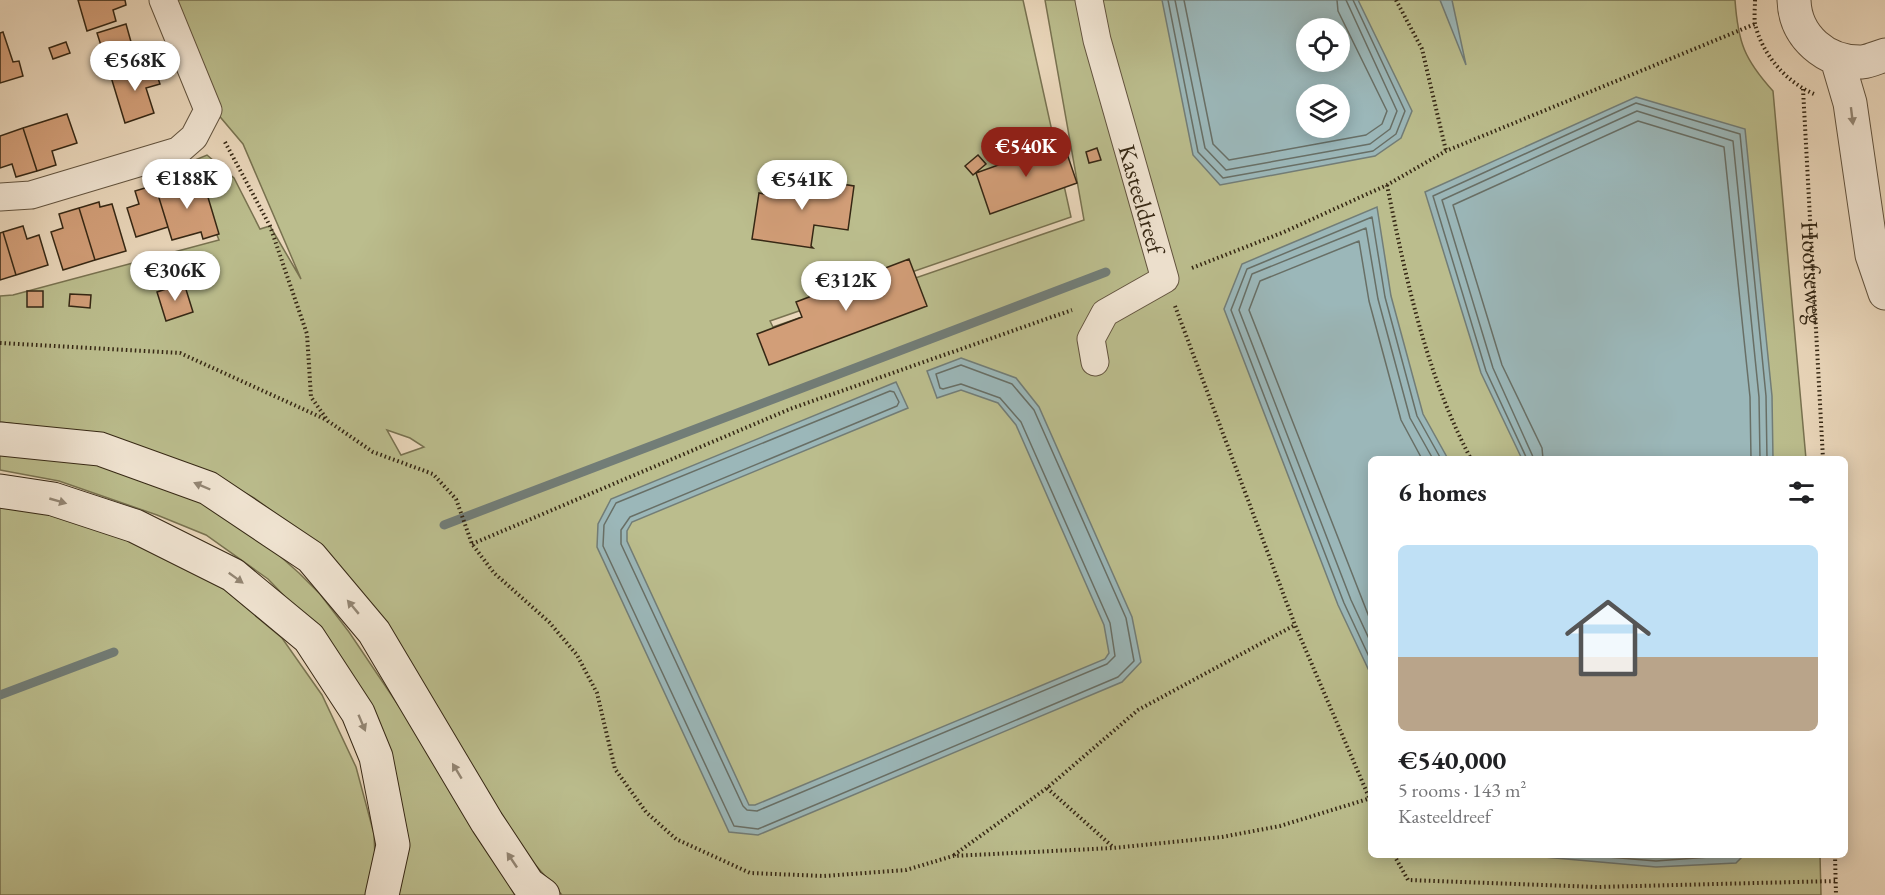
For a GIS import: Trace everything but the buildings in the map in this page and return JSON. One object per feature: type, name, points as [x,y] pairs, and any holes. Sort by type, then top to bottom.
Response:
[{"type":"main road","points":[[1794,0],[1794,11],[1803,32],[1818,49],[1838,59],[1864,62],[1885,55]]},
{"type":"main road","points":[[1838,59],[1850,103],[1872,255],[1885,293]]},
{"type":"main road","points":[[0,439],[100,449],[208,488],[311,557],[375,632],[487,822],[528,884],[543,895]]},
{"type":"main road","points":[[0,491],[53,499],[135,526],[233,575],[309,639],[358,713],[376,756],[393,845],[382,895]]},
{"type":"street","points":[[0,197],[31,195],[178,152],[194,137],[208,110],[163,0]]},
{"type":"street","name":"Kasteeldreef","points":[[1089,0],[1097,40],[1165,279],[1105,313]]},
{"type":"street","points":[[1095,362],[1091,339],[1105,313]]},
{"type":"path","points":[[1396,0],[1422,49],[1446,151]]},
{"type":"path","points":[[1368,793],[1295,625],[1165,279],[1284,232],[1387,185],[1446,151],[1755,24],[1755,0]]},
{"type":"path","name":"Hoofseweg","points":[[1755,24],[1773,64],[1803,89],[1823,456]]},
{"type":"path","points":[[208,110],[270,226],[307,334],[311,397],[328,421]]},
{"type":"path","points":[[1387,185],[1407,285],[1432,364],[1458,435],[1469,456]]},
{"type":"path","points":[[472,544],[790,409],[1076,308],[1089,306],[1105,313]]},
{"type":"path","points":[[0,343],[180,353],[328,421],[373,452],[433,474],[456,499],[472,544],[494,573],[549,622],[577,655],[597,693],[615,769],[646,812],[676,839],[750,873],[824,876],[894,871],[953,856],[1113,848],[1222,837],[1280,826],[1368,801]]},
{"type":"path","points":[[953,856],[1047,788],[1138,710],[1295,625]]},
{"type":"path","points":[[1047,788],[1113,848]]},
{"type":"path","points":[[1396,858],[1408,880],[1597,887],[1836,881]]},
{"type":"path","points":[[1835,858],[1836,895]]},
{"type":"green space","points":[[170,0],[1023,0],[1071,217],[770,321],[773,327],[1084,220],[1045,0],[1735,0],[1738,27],[1744,49],[1755,69],[1773,91],[1806,456],[1368,456],[1368,858],[1820,858],[1821,895],[562,895],[530,859],[294,527],[254,498],[223,481],[88,433],[0,422],[0,296],[13,295],[219,240],[188,163],[207,155],[234,178],[260,229],[270,226],[301,279],[243,144],[216,112]],"holes":[[[387,430],[410,438],[424,447],[401,455]]]},
{"type":"green space","points":[[0,450],[111,467],[210,506],[272,549],[320,594],[349,632],[526,895],[398,895],[397,802],[291,603],[268,579],[206,535],[157,515],[59,481],[0,470]]},
{"type":"green space","points":[[0,498],[35,504],[200,569],[282,638],[322,695],[356,767],[374,834],[375,858],[369,895],[0,895]]},
{"type":"water","points":[[1162,0],[1358,0],[1412,111],[1401,138],[1375,156],[1220,185],[1193,155]]},
{"type":"water","points":[[1440,0],[1452,0],[1466,65]]},
{"type":"water","points":[[1636,97],[1745,129],[1772,396],[1773,456],[1521,456],[1481,373],[1425,192]]},
{"type":"water","points":[[1377,207],[1391,296],[1423,414],[1446,456],[1368,456],[1368,669],[1338,605],[1224,309],[1242,264]]},
{"type":"water","points":[[961,358],[1016,378],[1039,407],[1132,617],[1141,662],[1122,682],[758,835],[729,832],[597,547],[598,524],[611,499],[896,382],[908,408],[632,522],[627,531],[627,541],[749,805],[755,805],[1105,659],[1109,653],[1104,625],[1016,425],[998,403],[961,390],[937,398],[927,371]]},
{"type":"water","points":[[1554,858],[1741,858],[1736,863],[1656,867]]},
{"type":"waterway","points":[[444,525],[1106,272]]},
{"type":"waterway","points":[[0,695],[114,652]]}]
